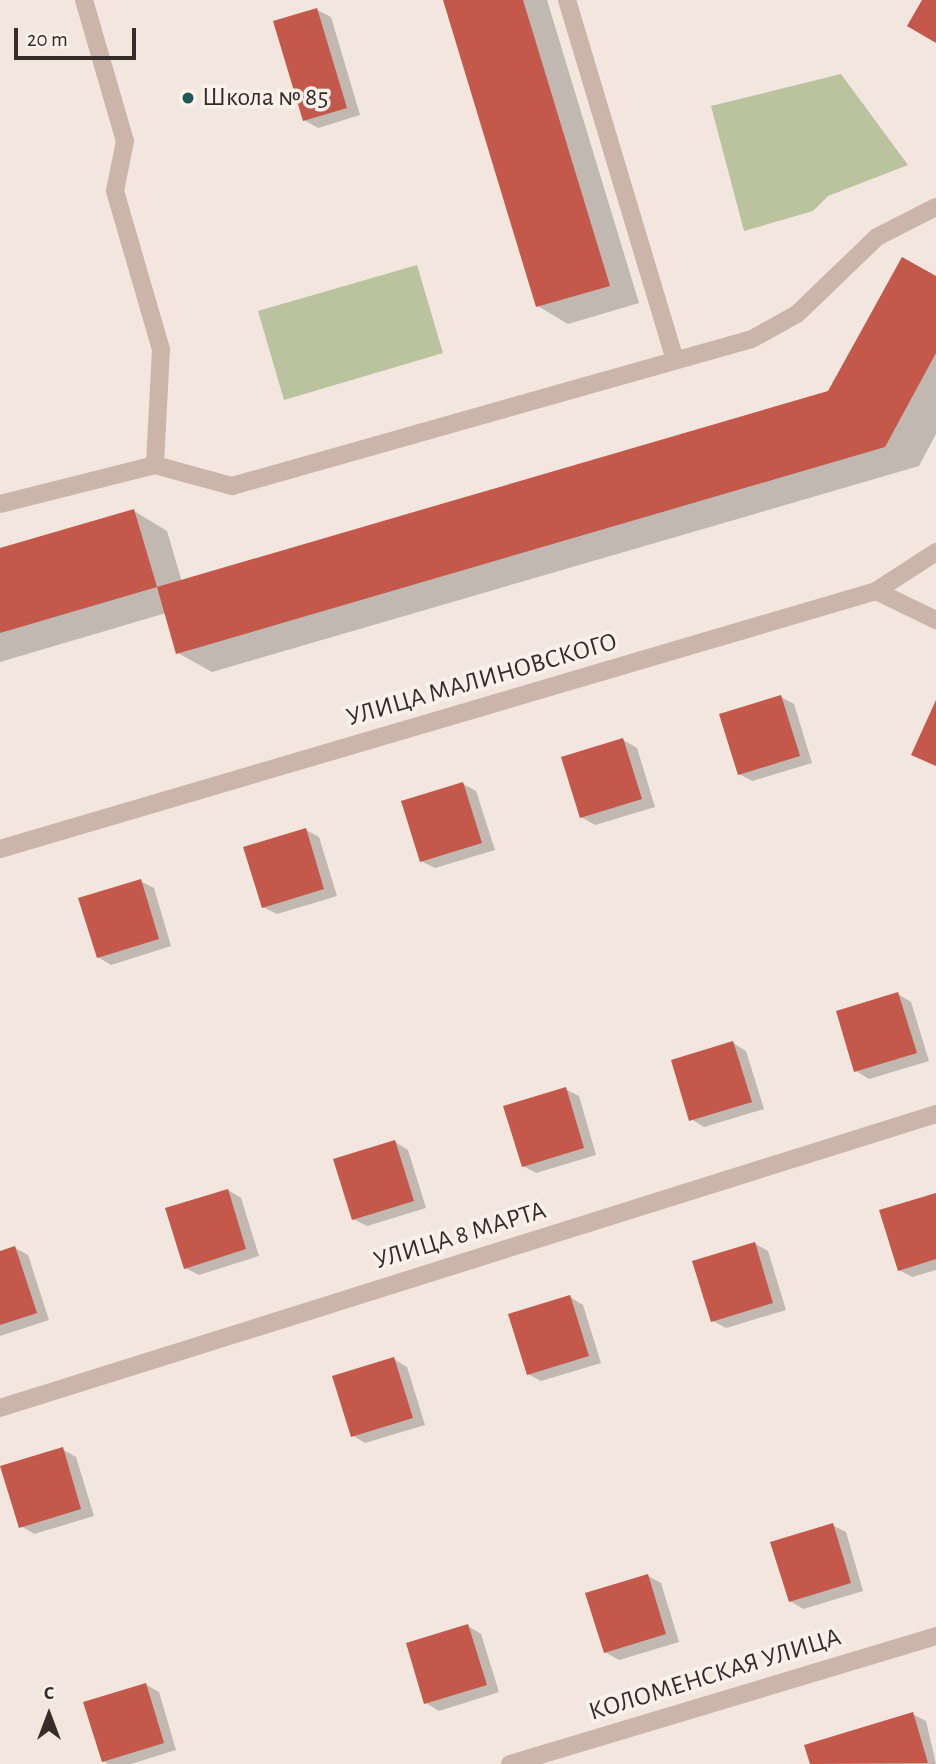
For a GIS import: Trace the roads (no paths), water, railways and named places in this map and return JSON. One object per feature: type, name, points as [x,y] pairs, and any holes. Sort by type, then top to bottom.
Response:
[{"type":"street","points":[[84,0],[125,141],[115,191],[161,349],[155,465]]},
{"type":"street","points":[[567,0],[676,360]]},
{"type":"street","points":[[0,504],[155,465],[232,486],[751,339],[783,324],[877,237],[936,207]]},
{"type":"street","name":"УЛИЦА МАЛИНОВСКОГО","points":[[0,849],[876,591],[936,552]]},
{"type":"street","points":[[876,591],[936,620]]},
{"type":"street","name":"УЛИЦА 8 МАРТА","points":[[0,1408],[936,1114]]},
{"type":"street","name":"КОЛОМЕНСКАЯ УЛИЦА","points":[[510,1764],[936,1636]]},
{"type":"place","name":"Школа № 85","points":[[188,98]]}]
